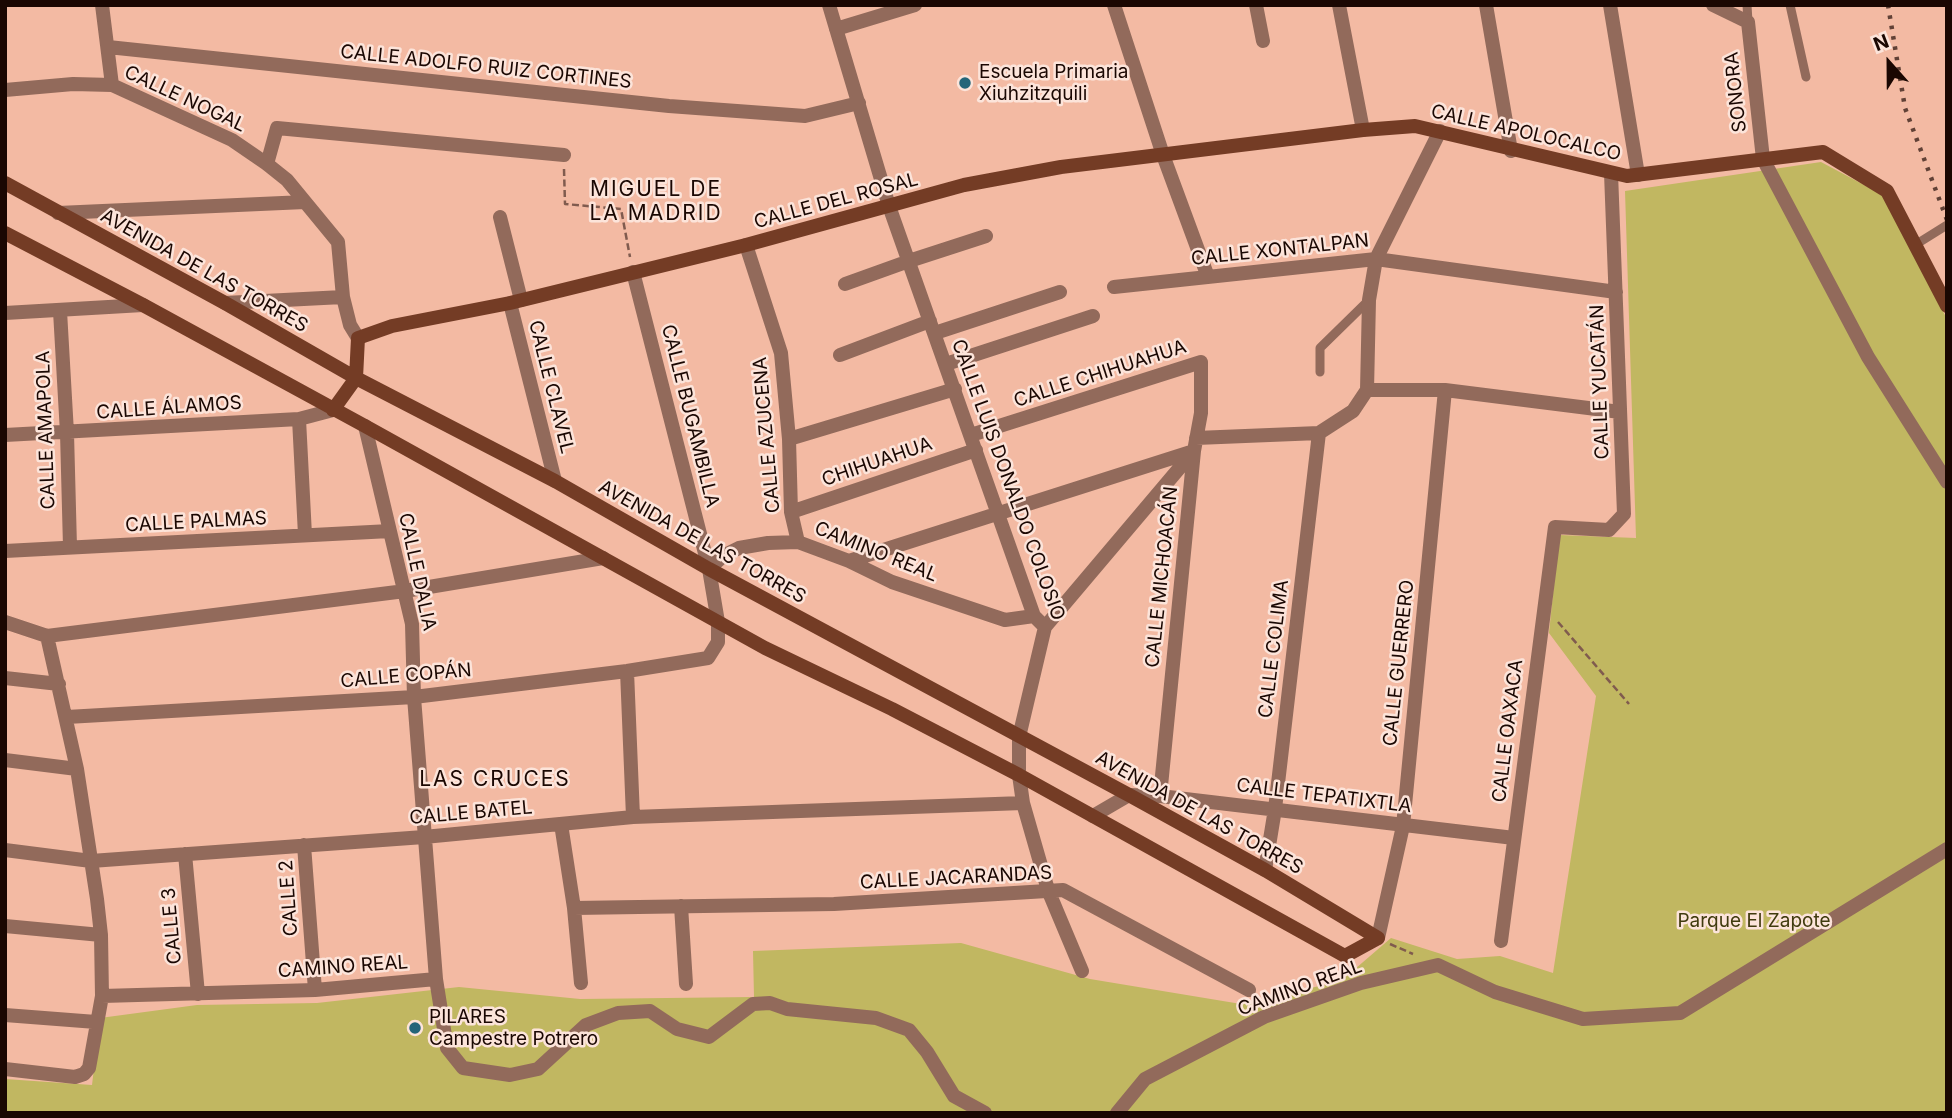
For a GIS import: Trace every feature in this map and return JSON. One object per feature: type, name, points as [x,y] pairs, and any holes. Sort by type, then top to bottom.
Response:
[{"type":"street","points":[[102,5],[112,85]]},
{"type":"street","name":"CALLE LUIS DONALDO COLOSIO","points":[[829,5],[889,206],[1034,616],[1045,627],[1019,737],[1019,775],[1023,803],[1048,890],[1082,971]]},
{"type":"street","points":[[836,29],[915,5]]},
{"type":"street","points":[[1114,5],[1163,155],[1208,277]]},
{"type":"street","points":[[1256,5],[1263,41]]},
{"type":"street","points":[[1486,5],[1511,151]]},
{"type":"street","points":[[1610,5],[1638,176]]},
{"type":"street","points":[[1713,5],[1748,22]]},
{"type":"street","points":[[1344,6],[1363,130]]},
{"type":"street","name":"SONORA","points":[[1748,22],[1763,159]]},
{"type":"street","name":"CALLE ADOLFO RUIZ CORTINES","points":[[108,47],[710,109],[804,116],[859,103]]},
{"type":"street","name":"CALLE NOGAL","points":[[5,90],[73,84],[112,85],[232,140],[287,180],[338,242],[343,297],[350,326],[358,338],[356,377]]},
{"type":"street","name":"CALLE APOLOCALCO","points":[[1163,155],[1415,126],[1511,151],[1627,176],[1823,152],[1887,191],[1947,306]]},
{"type":"street","points":[[267,164],[277,128],[564,155]]},
{"type":"street","points":[[849,561],[997,515],[1195,444],[1319,433],[1353,411],[1367,390],[1369,300],[1376,259],[1440,131]]},
{"type":"street","name":"CALLE DEL ROSAL","points":[[358,338],[392,326],[515,301],[746,245],[976,183],[1061,167],[1163,155]]},
{"type":"street","points":[[1763,159],[1868,357],[1947,482]]},
{"type":"street","name":"CALLE YUCATÁN","points":[[1555,527],[1609,530],[1624,514],[1611,173]]},
{"type":"street","name":"AVENIDA DE LAS TORRES","points":[[5,183],[356,377],[555,481],[709,569],[1129,795],[1265,870],[1378,938]]},
{"type":"street","points":[[58,212],[305,202]]},
{"type":"street","name":"CALLE CLAVEL","points":[[500,217],[515,301],[555,481]]},
{"type":"street","points":[[5,233],[365,426],[765,648],[892,709],[1019,775],[1345,956],[1378,938]]},
{"type":"street","points":[[845,284],[986,236]]},
{"type":"street","name":"CALLE AZUCENA","points":[[746,245],[781,353],[789,439],[791,512],[798,542]]},
{"type":"street","name":"CALLE XONTALPAN","points":[[1114,287],[1376,259],[1616,292]]},
{"type":"street","name":"CALLE BUGAMBILLA","points":[[633,272],[709,569],[718,622]]},
{"type":"street","points":[[840,355],[1060,292]]},
{"type":"street","points":[[225,303],[343,297]]},
{"type":"street","points":[[5,313],[143,305]]},
{"type":"street","name":"CALLE AMAPOLA","points":[[60,311],[70,547]]},
{"type":"street","points":[[946,364],[1093,316]]},
{"type":"street","name":"CALLE CHIHUAHUA","points":[[973,443],[1201,362]]},
{"type":"street","name":"CALLE MICHOACÁN","points":[[1160,796],[1195,444],[1201,413],[1201,362]]},
{"type":"street","points":[[333,410],[356,377]]},
{"type":"street","points":[[789,439],[955,389]]},
{"type":"street","points":[[1367,390],[1446,390],[1620,412]]},
{"type":"street","name":"CALLE GUERRERO","points":[[1378,938],[1403,826],[1446,390]]},
{"type":"street","name":"CALLE ÁLAMOS","points":[[5,435],[299,419],[333,410]]},
{"type":"street","points":[[299,419],[305,535]]},
{"type":"street","name":"CALLE DALIA","points":[[365,426],[412,624],[414,697],[436,979]]},
{"type":"street","name":"CALLE COLIMA","points":[[1265,870],[1275,809],[1319,433]]},
{"type":"street","name":"CHIHUAHUA","points":[[791,512],[973,443]]},
{"type":"street","points":[[1045,627],[1195,444]]},
{"type":"street","name":"CALLE OAXACA","points":[[1501,942],[1555,527]]},
{"type":"street","name":"CALLE PALMAS","points":[[5,551],[390,531]]},
{"type":"street","name":"CAMINO REAL","points":[[709,569],[723,556],[739,548],[798,542],[849,561],[892,582],[1005,620],[1034,616]]},
{"type":"street","points":[[5,622],[47,636],[405,591],[603,558]]},
{"type":"street","name":"CALLE COPÁN","points":[[67,717],[414,697],[626,671],[708,657],[718,642],[718,622]]},
{"type":"street","points":[[5,1069],[75,1077],[83,1074],[89,1068],[102,996],[101,935],[77,769],[47,636]]},
{"type":"street","points":[[626,671],[633,817]]},
{"type":"street","points":[[5,678],[59,684]]},
{"type":"street","points":[[5,760],[77,769]]},
{"type":"street","points":[[1093,816],[1129,795]]},
{"type":"street","name":"CALLE TEPATIXTLA","points":[[1129,795],[1160,796],[1514,838]]},
{"type":"street","name":"CALLE BATEL","points":[[5,850],[91,861],[424,837],[633,817],[1023,803]]},
{"type":"street","points":[[561,824],[574,908],[581,983]]},
{"type":"street","name":"CALLE 2","points":[[304,845],[314,990]]},
{"type":"street","name":"CAMINO REAL","points":[[1117,1113],[1145,1079],[1264,1017],[1361,983],[1438,965],[1495,992],[1583,1019],[1680,1013],[1947,849]]},
{"type":"street","name":"CALLE 3","points":[[185,854],[198,994]]},
{"type":"street","name":"CALLE JACARANDAS","points":[[574,908],[834,904],[1063,890],[1249,990]]},
{"type":"street","points":[[681,906],[686,984]]},
{"type":"street","points":[[5,926],[101,935]]},
{"type":"street","name":"CAMINO REAL","points":[[102,996],[314,990],[436,979],[447,1048],[463,1068],[510,1075],[538,1069],[586,1025],[618,1013],[650,1011],[677,1029],[709,1037],[753,1004],[770,1003],[787,1009],[876,1018],[909,1030],[954,1096],[985,1113]]},
{"type":"street","points":[[5,1015],[96,1022]]},
{"type":"lane","points":[[1747,5],[1748,22]]},
{"type":"lane","points":[[1790,5],[1805,77]]},
{"type":"lane","points":[[1915,245],[1947,225]]},
{"type":"lane","points":[[1320,372],[1320,348],[1369,300]]},
{"type":"path","points":[[564,155],[565,204],[621,209],[633,272]]},
{"type":"path","points":[[1544,606],[1629,704]]},
{"type":"path","points":[[1378,938],[1414,954]]},
{"type":"green space","name":"Parque El Zapote","points":[[1821,162],[1883,195],[1947,319],[1947,1113],[5,1113],[5,1079],[92,1085],[100,1018],[197,1005],[317,1003],[459,987],[580,999],[754,997],[753,951],[961,943],[1090,979],[1241,1004],[1341,981],[1391,938],[1457,959],[1500,956],[1553,973],[1596,696],[1549,633],[1559,535],[1636,538],[1625,191]]},
{"type":"railway","points":[[1888,5],[1905,108],[1947,220]]},
{"type":"place","name":"Escuela Primaria Xiuhzitzquili","points":[[965,83]]},
{"type":"place","name":"PILARES Campestre Potrero","points":[[415,1028]]},
{"type":"district","name":"MIGUEL DE LA MADRID","points":[[656,202]]},
{"type":"district","name":"LAS CRUCES","points":[[495,780]]}]
